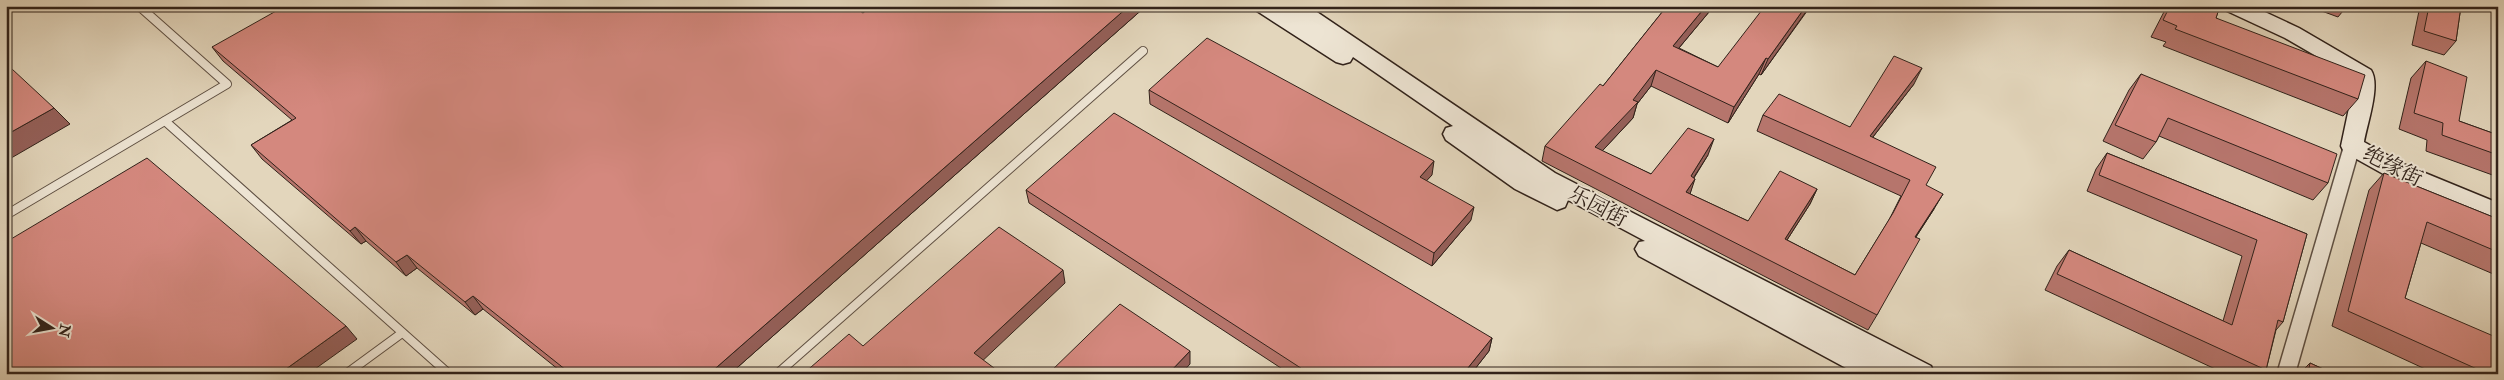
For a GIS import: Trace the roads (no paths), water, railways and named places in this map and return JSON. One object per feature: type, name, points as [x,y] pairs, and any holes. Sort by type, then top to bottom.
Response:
[{"type":"main road","name":"乐园街","points":[[1264,6],[1314,20],[1523,183],[1880,374]]},
{"type":"main road","name":"乐园街","points":[[1293,6],[1547,179],[1922,374]]},
{"type":"main road","name":"绝缘街","points":[[2234,6],[2292,33],[2364,75],[2364,88],[2352,146],[2395,170],[2498,213]]},
{"type":"street","points":[[2286,374],[2352,146]]},
{"type":"lane","points":[[6,215],[227,84],[139,6]]},
{"type":"lane","points":[[777,374],[1143,51]]},
{"type":"lane","points":[[165,121],[449,374]]},
{"type":"lane","points":[[346,374],[402,333]]}]
